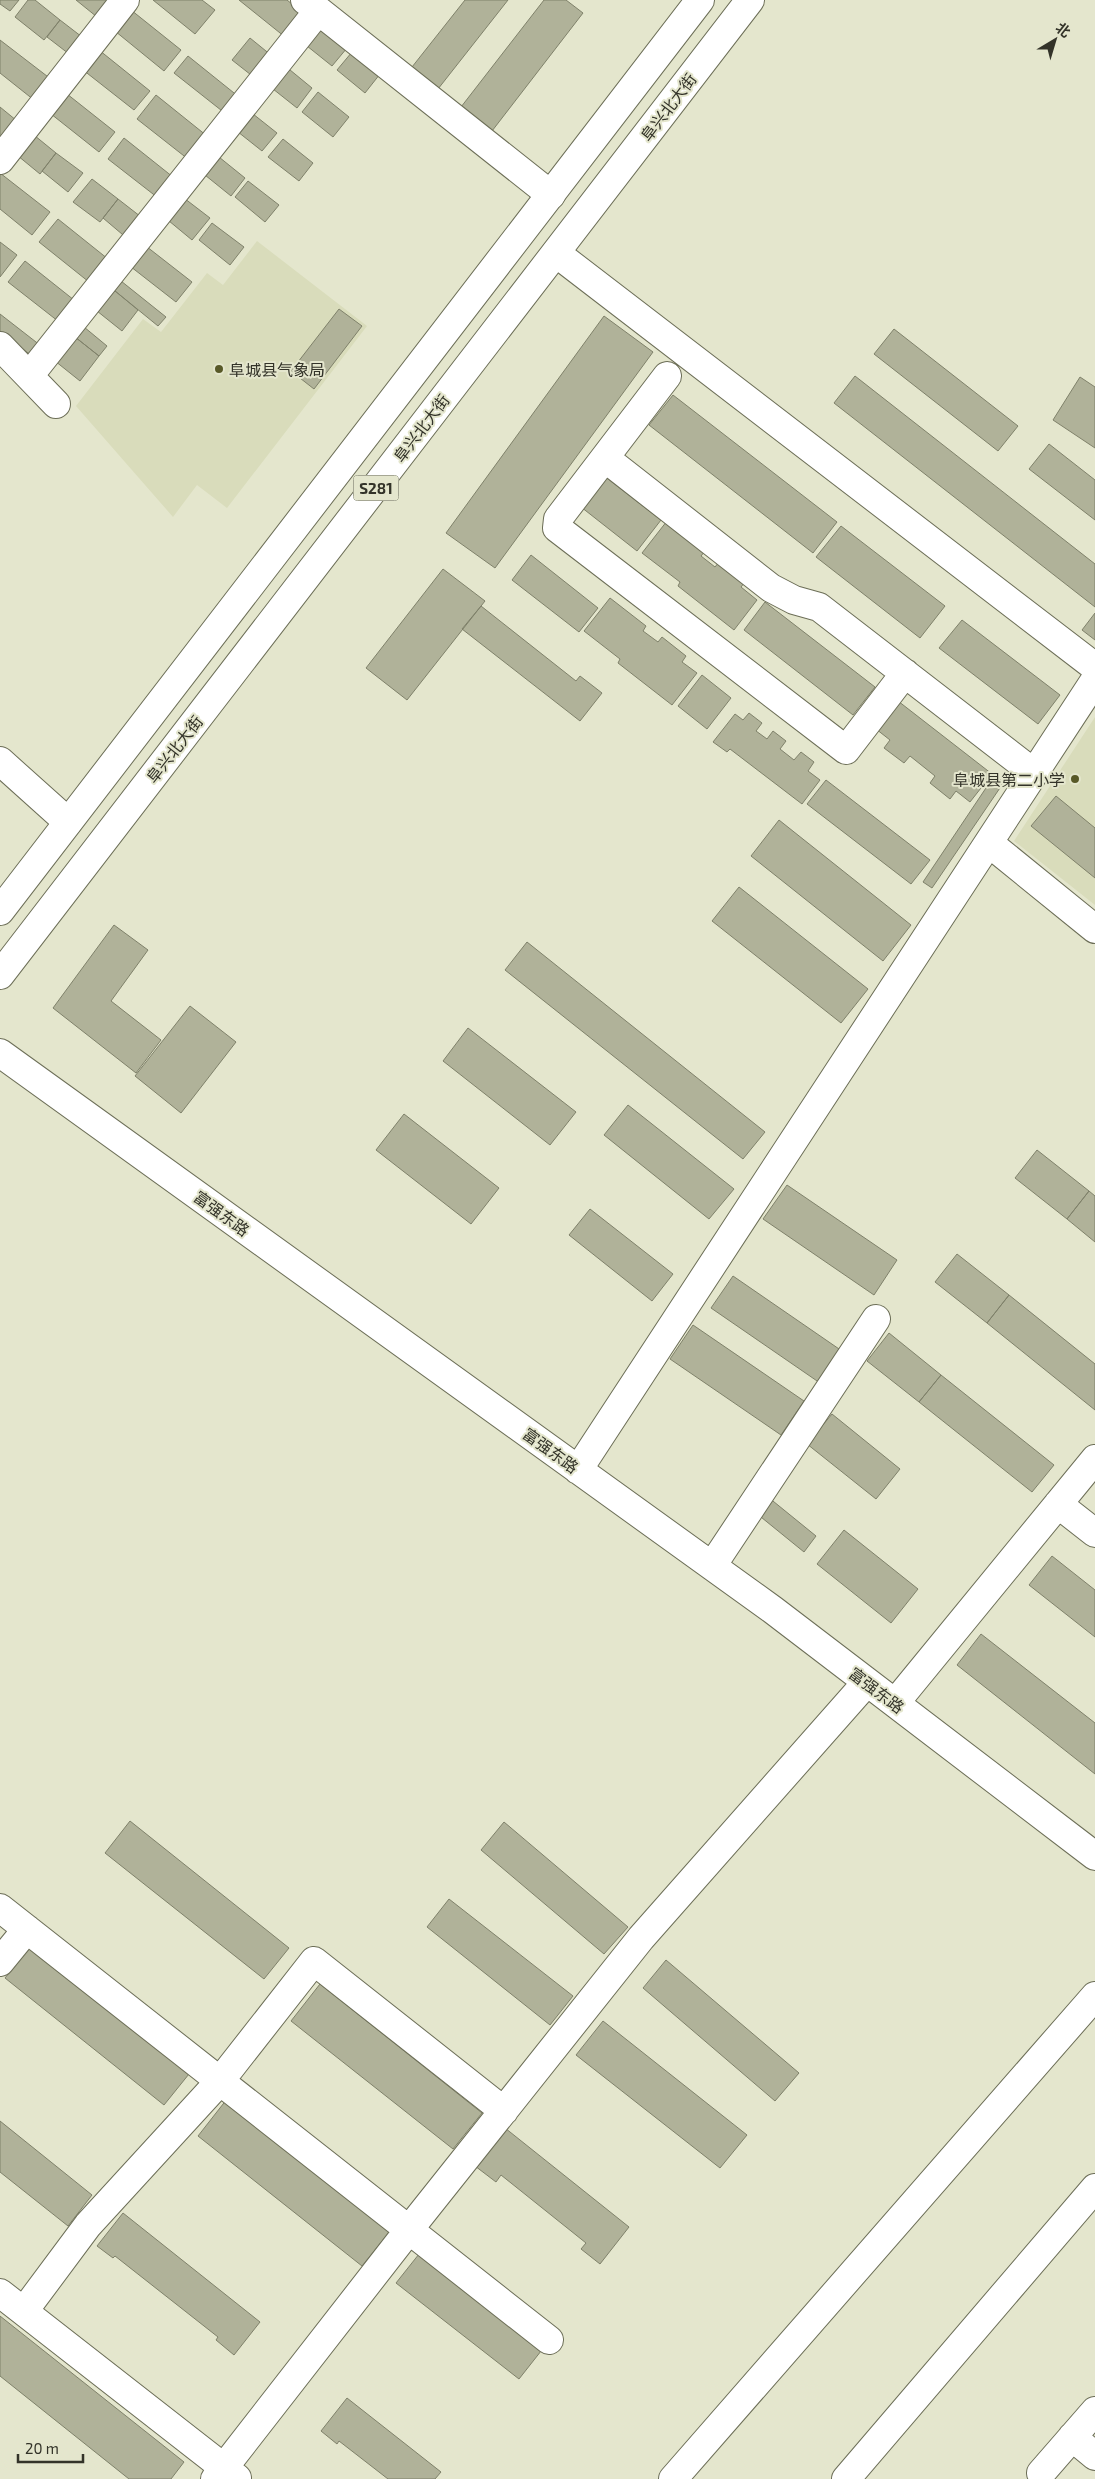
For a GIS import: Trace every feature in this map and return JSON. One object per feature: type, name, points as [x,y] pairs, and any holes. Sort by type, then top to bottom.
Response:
[{"type":"street","points":[[0,160],[125,0]]},
{"type":"street","name":"S281","points":[[0,911],[700,0]]},
{"type":"street","name":"阜兴北大街","points":[[0,975],[750,0]]},
{"type":"street","points":[[29,376],[312,5],[550,195]]},
{"type":"street","points":[[556,253],[1095,667]]},
{"type":"street","points":[[0,346],[56,404]]},
{"type":"street","points":[[667,376],[558,519],[557,528],[846,750],[905,673]]},
{"type":"street","points":[[605,458],[772,588],[794,600],[819,607],[1034,773]]},
{"type":"street","points":[[578,1470],[1095,680]]},
{"type":"street","points":[[0,761],[68,822]]},
{"type":"street","points":[[989,843],[1095,928]]},
{"type":"street","name":"富强东路","points":[[0,1053],[712,1566],[1095,1856]]},
{"type":"street","points":[[712,1566],[876,1319]]},
{"type":"street","points":[[894,1703],[1095,1459]]},
{"type":"street","points":[[1058,1504],[1095,1533]]},
{"type":"street","points":[[0,2293],[226,2475],[409,2230],[641,1938],[867,1682]]},
{"type":"street","points":[[0,1908],[549,2340]]},
{"type":"street","points":[[0,1962],[27,1929]]},
{"type":"street","points":[[24,2311],[88,2225],[220,2081],[314,1961],[504,2111]]},
{"type":"street","points":[[673,2479],[1095,1996]]},
{"type":"street","points":[[846,2479],[1095,2188]]},
{"type":"street","points":[[1041,2473],[1095,2411]]},
{"type":"street","points":[[1072,2437],[1095,2456]]},
{"type":"shaded area","name":"阜城县气象局","points":[[257,241],[367,326],[227,508],[197,485],[173,517],[76,406],[143,319],[161,332],[207,273],[223,285]]},
{"type":"shaded area","name":"阜城县第二小学","points":[[1095,717],[1095,905],[1014,841]]},
{"type":"building","points":[[0,0],[19,0],[10,11],[0,4]]},
{"type":"building","points":[[28,0],[35,0],[60,20],[44,40],[15,17]]},
{"type":"building","points":[[76,0],[119,0],[102,21]]},
{"type":"building","points":[[153,0],[202,0],[215,10],[195,34]]},
{"type":"building","points":[[239,0],[287,0],[309,18],[290,41]]},
{"type":"building","points":[[465,0],[508,0],[438,89],[412,67]]},
{"type":"building","points":[[544,0],[566,0],[583,13],[492,131],[461,107]]},
{"type":"building","points":[[126,6],[181,50],[164,71],[110,27]]},
{"type":"building","points":[[60,20],[86,40],[73,57],[47,37]]},
{"type":"building","points":[[317,24],[347,48],[332,66],[302,42]]},
{"type":"building","points":[[250,38],[277,60],[260,82],[232,60]]},
{"type":"building","points":[[0,40],[56,83],[39,104],[0,73]]},
{"type":"building","points":[[94,46],[150,91],[134,110],[78,66]]},
{"type":"building","points":[[352,52],[380,74],[365,93],[337,70]]},
{"type":"building","points":[[188,56],[244,101],[231,118],[174,73]]},
{"type":"building","points":[[284,65],[312,88],[297,108],[268,85]]},
{"type":"building","points":[[62,90],[115,132],[99,152],[46,110]]},
{"type":"building","points":[[318,92],[349,117],[333,137],[302,112]]},
{"type":"building","points":[[156,95],[212,140],[193,163],[137,119]]},
{"type":"building","points":[[0,107],[22,125],[0,147]]},
{"type":"building","points":[[248,110],[277,133],[262,151],[233,128]]},
{"type":"building","points":[[29,131],[56,153],[40,174],[12,151]]},
{"type":"building","points":[[124,138],[178,181],[162,201],[108,159]]},
{"type":"building","points":[[283,139],[313,163],[299,181],[268,157]]},
{"type":"building","points":[[56,153],[83,173],[68,192],[42,171]]},
{"type":"building","points":[[214,153],[245,178],[231,196],[200,171]]},
{"type":"building","points":[[0,173],[50,212],[32,235],[0,209]]},
{"type":"building","points":[[92,179],[118,199],[100,222],[73,202]]},
{"type":"building","points":[[248,181],[279,205],[265,222],[235,197]]},
{"type":"building","points":[[180,195],[210,218],[192,240],[163,216]]},
{"type":"building","points":[[118,199],[145,220],[129,240],[103,218]]},
{"type":"building","points":[[58,219],[113,263],[94,286],[39,242]]},
{"type":"building","points":[[212,223],[244,247],[230,265],[199,240]]},
{"type":"building","points":[[0,242],[17,255],[0,277]]},
{"type":"building","points":[[142,243],[192,282],[176,302],[126,263]]},
{"type":"building","points":[[25,261],[79,304],[63,325],[8,282]]},
{"type":"building","points":[[116,277],[166,317],[158,326],[109,286]]},
{"type":"building","points":[[109,286],[138,310],[122,331],[92,307]]},
{"type":"building","points":[[339,309],[362,326],[314,389],[291,371]]},
{"type":"building","points":[[0,314],[45,349],[37,360],[0,331]]},
{"type":"building","points":[[604,316],[653,352],[495,568],[446,533]]},
{"type":"building","points":[[78,322],[107,346],[99,356],[70,333]]},
{"type":"building","points":[[894,329],[1018,426],[998,451],[874,354]]},
{"type":"building","points":[[70,333],[99,356],[80,381],[50,357]]},
{"type":"building","points":[[855,376],[1095,564],[1095,607],[834,403]]},
{"type":"building","points":[[1080,377],[1095,387],[1095,448],[1053,420]]},
{"type":"building","points":[[673,395],[837,522],[813,553],[649,425]]},
{"type":"building","points":[[1049,444],[1095,480],[1095,520],[1029,469]]},
{"type":"building","points":[[604,476],[661,520],[637,551],[581,507]]},
{"type":"building","points":[[667,521],[705,551],[701,556],[715,567],[719,562],[745,582],[741,587],[757,600],[734,630],[678,586],[680,582],[642,553]]},
{"type":"building","points":[[841,526],[945,606],[920,638],[816,557]]},
{"type":"building","points":[[531,555],[598,608],[579,632],[512,580]]},
{"type":"building","points":[[443,569],[485,601],[407,700],[366,668]]},
{"type":"building","points":[[610,598],[646,626],[643,631],[658,642],[662,637],[686,656],[682,662],[697,673],[672,705],[618,663],[620,659],[584,631]]},
{"type":"building","points":[[765,602],[875,687],[853,715],[744,630]]},
{"type":"building","points":[[481,606],[576,681],[580,676],[602,693],[580,721],[462,629]]},
{"type":"building","points":[[1095,613],[1095,640],[1082,630]]},
{"type":"building","points":[[962,620],[1060,695],[1038,724],[939,648]]},
{"type":"building","points":[[702,675],[731,698],[707,729],[678,706]]},
{"type":"building","points":[[898,701],[992,774],[970,802],[956,791],[950,799],[930,783],[935,776],[910,756],[904,763],[884,748],[890,740],[876,729]]},
{"type":"building","points":[[749,713],[762,723],[756,731],[767,739],[773,731],[786,741],[780,749],[794,760],[801,752],[814,762],[808,771],[820,780],[802,804],[730,749],[727,752],[713,742],[735,714],[743,720]]},
{"type":"building","points":[[994,776],[1004,782],[932,888],[923,882]]},
{"type":"building","points":[[826,780],[930,860],[911,884],[807,804]]},
{"type":"building","points":[[1056,796],[1095,828],[1095,878],[1031,826]]},
{"type":"building","points":[[779,820],[911,925],[883,961],[751,856]]},
{"type":"building","points":[[739,887],[868,989],[841,1023],[712,921]]},
{"type":"building","points":[[114,925],[148,950],[111,1001],[161,1040],[136,1073],[53,1008]]},
{"type":"building","points":[[527,942],[765,1132],[743,1159],[505,970]]},
{"type":"building","points":[[190,1006],[236,1042],[181,1113],[135,1076]]},
{"type":"building","points":[[468,1028],[576,1112],[550,1145],[443,1061]]},
{"type":"building","points":[[628,1105],[734,1189],[709,1219],[604,1135]]},
{"type":"building","points":[[404,1114],[499,1188],[471,1224],[376,1150]]},
{"type":"building","points":[[1037,1150],[1089,1191],[1067,1219],[1015,1178]]},
{"type":"building","points":[[787,1185],[897,1260],[874,1295],[763,1219]]},
{"type":"building","points":[[1089,1191],[1095,1196],[1095,1242],[1067,1219]]},
{"type":"building","points":[[590,1209],[673,1274],[652,1301],[569,1235]]},
{"type":"building","points":[[957,1254],[1009,1295],[987,1323],[935,1282]]},
{"type":"building","points":[[733,1276],[842,1351],[820,1383],[711,1308]]},
{"type":"building","points":[[1009,1295],[1095,1364],[1095,1410],[987,1323]]},
{"type":"building","points":[[693,1325],[804,1401],[781,1435],[670,1359]]},
{"type":"building","points":[[889,1333],[941,1375],[919,1402],[867,1361]]},
{"type":"building","points":[[941,1375],[1054,1465],[1032,1492],[919,1402]]},
{"type":"building","points":[[832,1414],[900,1469],[876,1499],[807,1444]]},
{"type":"building","points":[[768,1497],[816,1536],[804,1552],[756,1513]]},
{"type":"building","points":[[844,1530],[918,1589],[891,1623],[817,1564]]},
{"type":"building","points":[[1052,1556],[1095,1590],[1095,1637],[1029,1585]]},
{"type":"building","points":[[981,1634],[1095,1723],[1095,1774],[957,1665]]},
{"type":"building","points":[[130,1821],[289,1948],[264,1979],[105,1853]]},
{"type":"building","points":[[504,1822],[628,1927],[604,1954],[481,1850]]},
{"type":"building","points":[[449,1899],[573,1996],[550,2025],[427,1927]]},
{"type":"building","points":[[30,1947],[189,2074],[164,2105],[5,1978]]},
{"type":"building","points":[[666,1960],[799,2073],[775,2101],[643,1988]]},
{"type":"building","points":[[320,1984],[482,2113],[453,2149],[291,2021]]},
{"type":"building","points":[[603,2021],[747,2135],[720,2168],[576,2055]]},
{"type":"building","points":[[227,2099],[391,2230],[362,2266],[198,2136]]},
{"type":"building","points":[[0,2121],[92,2195],[68,2226],[0,2172]]},
{"type":"building","points":[[505,2128],[629,2227],[600,2264],[581,2249],[586,2243],[501,2175],[496,2182],[475,2166]]},
{"type":"building","points":[[123,2213],[260,2322],[234,2355],[216,2340],[218,2337],[115,2256],[113,2258],[97,2246]]},
{"type":"building","points":[[423,2249],[545,2346],[519,2379],[396,2283]]},
{"type":"building","points":[[0,2316],[184,2462],[171,2479],[129,2479],[0,2376]]},
{"type":"building","points":[[347,2398],[441,2472],[435,2479],[388,2479],[339,2441],[337,2444],[321,2431]]},
{"type":"place","name":"阜城县气象局","points":[[219,369]]},
{"type":"place","name":"阜城县第二小学","points":[[1075,779]]}]
